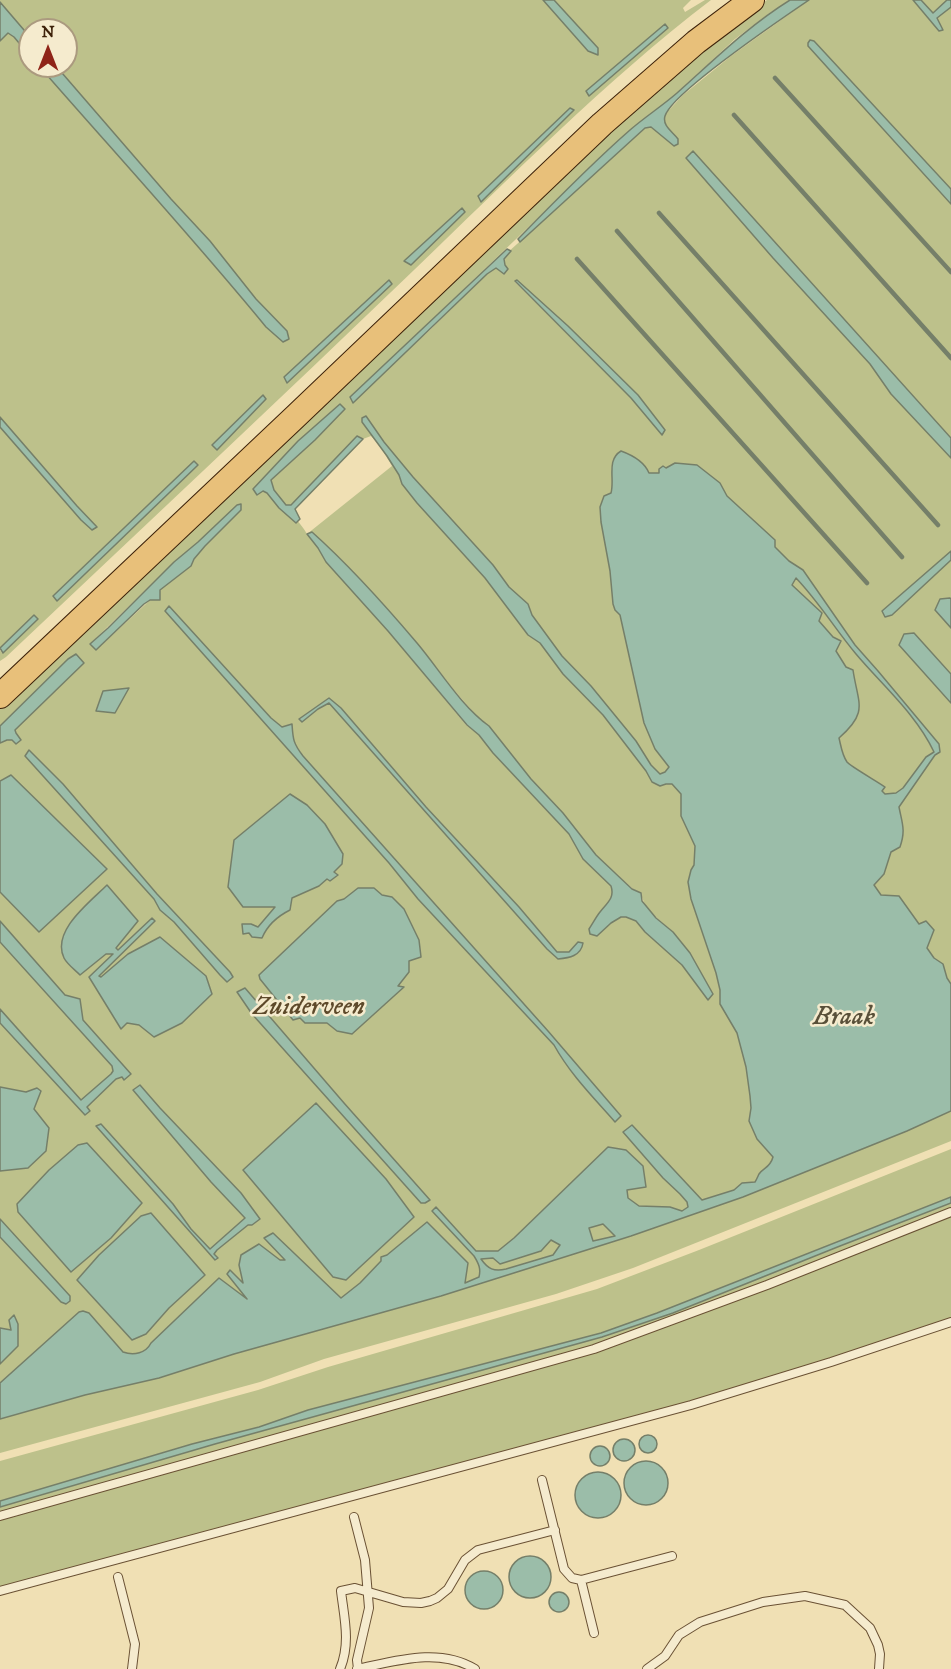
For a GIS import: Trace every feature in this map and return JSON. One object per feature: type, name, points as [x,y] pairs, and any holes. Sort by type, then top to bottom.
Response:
[{"type":"main road","points":[[0,696],[602,124],[696,42],[752,0]]},
{"type":"lane","points":[[0,1516],[594,1349],[767,1285],[951,1212]]},
{"type":"lane","points":[[0,1591],[671,1411],[951,1322]]},
{"type":"lane","points":[[542,1480],[564,1569],[572,1578],[581,1580],[672,1556]]},
{"type":"lane","points":[[354,1517],[365,1560],[369,1608],[357,1660],[358,1669],[432,1656],[450,1658],[475,1669]]},
{"type":"lane","points":[[340,1669],[346,1640],[341,1591],[355,1588],[403,1602],[430,1601],[448,1589],[465,1560],[478,1550],[555,1530]]},
{"type":"lane","points":[[118,1577],[135,1644],[132,1669]]},
{"type":"lane","points":[[581,1580],[594,1633]]},
{"type":"lane","points":[[647,1669],[665,1656],[679,1635],[700,1622],[763,1602],[805,1596],[845,1605],[870,1628],[878,1645],[879,1669]]},
{"type":"green space","points":[[0,0],[543,0],[588,51],[598,48],[554,0],[691,0],[683,8],[685,12],[705,0],[711,0],[633,63],[559,131],[0,661],[0,650],[2,653],[38,619],[34,615],[0,648],[0,427],[82,520],[97,527],[0,417],[0,41],[8,33],[18,42],[18,78],[50,78],[266,327],[287,331],[256,299],[210,241],[66,78],[78,78],[78,18],[18,18],[18,23]],"holes":[[[389,280],[391,284],[287,383],[284,377]],[[194,461],[198,465],[57,601],[53,596]]]},
{"type":"green space","name":"Zuiderveen","points":[[767,0],[790,0],[735,39],[668,101],[631,129],[351,397],[353,400],[487,274],[496,268],[504,274],[506,254],[683,95],[731,56],[809,0],[913,0],[931,22],[951,6],[951,1141],[633,1268],[556,1294],[324,1359],[260,1382],[0,1453],[0,743],[68,659],[0,726],[0,708],[597,142],[724,33]],"holes":[[[516,280],[664,429],[662,434],[631,398],[515,282]],[[357,436],[363,439],[371,436],[392,466],[307,534],[287,505],[291,505]],[[220,530],[96,650],[90,644],[174,562],[198,542]],[[308,535],[340,558],[417,643],[481,721],[489,726],[596,855],[633,889],[641,893],[649,910],[673,932],[692,956],[708,999],[682,965],[645,932],[613,892],[611,886],[583,859],[569,834],[479,735],[466,725],[388,631],[326,562]],[[784,556],[855,645],[939,744],[940,752],[930,756],[934,752],[919,725],[856,653],[824,610],[796,578]]]},
{"type":"green space","points":[[921,0],[947,0],[933,14]]},
{"type":"green space","points":[[951,1149],[951,1197],[657,1313],[601,1333],[308,1410],[259,1427],[192,1444],[0,1501],[0,1461],[258,1390],[328,1367],[597,1289]]},
{"type":"green space","points":[[951,1203],[951,1319],[721,1393],[627,1420],[0,1587],[0,1507],[215,1444],[602,1337],[673,1313]]},
{"type":"water","points":[[543,0],[554,0],[598,48],[598,55],[588,51]]},
{"type":"water","points":[[790,0],[809,0],[730,56],[672,105],[664,120],[666,126],[678,139],[678,144],[674,146],[651,127],[645,128],[520,242],[518,239],[615,143],[677,93],[746,32]]},
{"type":"water","points":[[913,0],[921,0],[933,13],[947,0],[951,0],[951,7],[937,18],[943,30],[939,31]]},
{"type":"water","points":[[0,2],[18,23],[18,42],[8,33],[0,41]]},
{"type":"water","points":[[665,24],[668,28],[589,96],[586,91]]},
{"type":"water","points":[[810,40],[814,41],[951,189],[951,204],[808,46]]},
{"type":"water","points":[[50,78],[66,78],[210,241],[256,299],[287,331],[289,339],[283,342],[266,327]]},
{"type":"water","points":[[570,108],[574,110],[481,202],[478,196]]},
{"type":"water","points":[[693,151],[951,438],[951,458],[891,394],[870,364],[686,158]]},
{"type":"water","points":[[462,208],[465,212],[411,265],[404,261]]},
{"type":"water","points":[[507,249],[511,251],[504,259],[508,269],[504,274],[496,268],[487,274],[353,403],[350,397]]},
{"type":"water","points":[[389,280],[392,284],[287,383],[284,377]]},
{"type":"water","points":[[517,280],[638,395],[665,430],[662,435],[631,398],[515,281]]},
{"type":"water","points":[[263,395],[266,399],[217,450],[212,445]]},
{"type":"water","points":[[340,404],[345,409],[271,480],[274,490],[286,505],[291,505],[357,436],[363,439],[295,509],[300,519],[296,523],[267,493],[263,491],[257,495],[253,489],[298,441]]},
{"type":"water","name":"Braak","points":[[366,416],[413,477],[493,565],[509,587],[528,604],[532,615],[562,656],[591,686],[660,774],[669,767],[655,749],[644,723],[620,615],[613,604],[610,571],[601,522],[600,507],[604,496],[611,493],[612,465],[616,455],[621,451],[633,457],[644,465],[649,473],[659,473],[659,469],[663,466],[666,468],[675,463],[697,465],[720,483],[727,496],[775,540],[775,547],[789,561],[803,570],[855,645],[939,744],[940,752],[935,755],[899,807],[903,831],[902,841],[900,847],[891,852],[884,874],[874,885],[881,895],[899,896],[919,924],[926,921],[934,930],[927,948],[934,958],[943,964],[951,984],[951,1111],[743,1197],[631,1236],[441,1296],[234,1354],[159,1378],[85,1395],[0,1419],[0,1383],[79,1312],[89,1313],[123,1352],[135,1354],[143,1351],[219,1278],[247,1299],[227,1274],[230,1270],[243,1283],[239,1265],[241,1255],[259,1244],[280,1260],[285,1260],[264,1238],[273,1233],[341,1298],[360,1283],[381,1261],[381,1257],[387,1255],[427,1222],[468,1263],[465,1283],[479,1277],[478,1264],[474,1256],[432,1211],[436,1207],[476,1251],[498,1251],[608,1147],[626,1150],[643,1166],[646,1187],[627,1190],[628,1198],[639,1206],[670,1207],[682,1211],[688,1207],[687,1202],[623,1132],[632,1125],[702,1200],[734,1190],[742,1183],[755,1182],[759,1174],[772,1161],[773,1157],[757,1139],[749,1121],[751,1108],[746,1067],[737,1033],[720,1004],[716,973],[691,899],[688,882],[694,865],[695,846],[681,816],[681,794],[672,784],[660,786],[652,782],[603,715],[563,674],[540,643],[528,635],[485,578],[417,503],[402,484],[399,475],[362,422],[362,418]],"holes":[[[796,578],[856,654],[909,713],[934,752],[926,757],[903,788],[896,793],[885,794],[882,791],[885,787],[849,764],[844,756],[839,738],[855,721],[859,707],[853,670],[846,667],[836,651],[841,641],[833,637],[819,621],[822,613],[792,585]],[[603,1224],[615,1236],[593,1241],[589,1228]],[[551,1240],[560,1245],[553,1255],[502,1270],[492,1269],[481,1259],[493,1258],[500,1264],[541,1251]]]},
{"type":"water","points":[[0,417],[97,527],[92,530],[81,520],[0,427]]},
{"type":"water","points":[[194,461],[198,465],[57,601],[53,596]]},
{"type":"water","points":[[241,504],[241,510],[205,546],[191,566],[160,590],[160,600],[150,600],[144,604],[96,650],[90,644],[174,562],[237,505]]},
{"type":"water","points":[[312,532],[392,614],[460,698],[489,726],[596,855],[632,889],[641,893],[642,901],[690,953],[713,994],[708,1000],[682,965],[636,921],[621,917],[597,936],[590,934],[589,929],[611,897],[611,886],[583,859],[569,834],[479,735],[467,725],[326,562],[307,534]]},
{"type":"water","points":[[951,551],[951,560],[892,615],[885,617],[882,611]]},
{"type":"water","points":[[950,598],[951,628],[935,610],[940,599]]},
{"type":"water","points":[[169,606],[271,718],[282,727],[292,724],[294,741],[303,756],[621,1116],[615,1122],[575,1076],[554,1045],[418,899],[389,863],[165,611]]},
{"type":"water","points":[[34,615],[38,619],[3,653],[0,648]]},
{"type":"water","points":[[914,633],[951,674],[951,703],[899,645],[904,634]]},
{"type":"water","points":[[76,654],[84,663],[15,730],[21,740],[16,744],[12,740],[0,743],[0,726],[68,659]]},
{"type":"water","points":[[129,688],[115,713],[96,711],[103,691]]},
{"type":"water","points":[[329,698],[341,708],[426,807],[519,907],[557,952],[569,952],[578,942],[583,943],[577,954],[558,959],[547,949],[329,703],[302,722],[299,719]]},
{"type":"water","points":[[29,750],[63,784],[157,894],[233,977],[227,982],[174,922],[160,910],[154,899],[25,756]]},
{"type":"water","points":[[11,775],[107,869],[39,932],[0,892],[0,781]]},
{"type":"water","points":[[290,794],[307,805],[325,824],[343,854],[342,864],[334,872],[338,875],[330,881],[327,879],[319,886],[292,898],[290,910],[273,922],[262,938],[252,937],[249,933],[243,934],[242,924],[258,927],[275,907],[243,907],[228,887],[234,840]]},
{"type":"water","points":[[107,885],[138,921],[116,948],[118,950],[152,918],[155,921],[99,976],[101,977],[128,954],[160,937],[206,976],[212,994],[182,1023],[154,1037],[139,1025],[127,1023],[121,1029],[89,977],[113,954],[106,954],[80,975],[64,958],[61,948],[67,928],[82,908]]},
{"type":"water","points":[[358,888],[374,888],[382,895],[392,897],[404,909],[419,940],[421,957],[409,961],[409,972],[398,986],[404,987],[352,1034],[337,1031],[327,1023],[305,1023],[300,1018],[293,1020],[259,975],[337,901],[344,899]]},
{"type":"water","points":[[0,921],[65,995],[80,999],[83,1020],[131,1074],[124,1080],[122,1077],[116,1079],[87,1107],[90,1111],[85,1115],[0,1023],[0,1009],[81,1100],[111,1074],[112,1066],[0,942]]},
{"type":"water","points":[[245,988],[430,1200],[421,1203],[252,1014],[237,992]]},
{"type":"water","points":[[140,1085],[241,1193],[260,1219],[248,1225],[217,1250],[214,1254],[218,1258],[215,1260],[96,1126],[101,1124],[210,1249],[245,1218],[211,1182],[133,1090]]},
{"type":"water","points":[[0,1087],[26,1092],[37,1088],[41,1091],[34,1109],[49,1128],[46,1151],[28,1168],[0,1171]]},
{"type":"water","points":[[316,1103],[386,1179],[414,1217],[346,1280],[333,1277],[243,1170]]},
{"type":"water","points":[[87,1143],[142,1203],[111,1238],[71,1272],[18,1212],[17,1204],[49,1170],[78,1145]]},
{"type":"water","points":[[951,1197],[951,1203],[673,1313],[602,1337],[215,1444],[0,1507],[0,1501],[192,1444],[259,1427],[308,1410],[601,1333]]},
{"type":"water","points":[[151,1213],[205,1275],[169,1308],[146,1334],[132,1340],[77,1280],[99,1255],[141,1216]]},
{"type":"water","points":[[0,1219],[70,1296],[70,1301],[66,1304],[61,1302],[0,1237]]},
{"type":"water","points":[[14,1315],[18,1324],[18,1346],[0,1364],[0,1328],[11,1330],[9,1320]]},
{"type":"water","points":[[648,1435],[654,1438],[657,1444],[654,1450],[648,1453],[642,1450],[639,1444],[642,1438]]},
{"type":"water","points":[[624,1439],[632,1442],[635,1450],[632,1458],[624,1461],[616,1458],[613,1450],[616,1442]]},
{"type":"water","points":[[596,1446],[604,1446],[610,1452],[610,1460],[604,1466],[596,1466],[590,1460],[590,1452]]},
{"type":"water","points":[[646,1461],[662,1467],[668,1483],[662,1499],[646,1505],[630,1499],[624,1483],[630,1467]]},
{"type":"water","points":[[598,1472],[614,1479],[621,1495],[614,1511],[598,1518],[582,1511],[575,1495],[582,1479]]},
{"type":"water","points":[[530,1556],[545,1562],[551,1577],[545,1592],[530,1598],[515,1592],[509,1577],[515,1562]]},
{"type":"water","points":[[484,1571],[498,1576],[503,1590],[498,1604],[484,1609],[470,1604],[465,1590],[470,1576]]},
{"type":"water","points":[[559,1592],[566,1595],[569,1602],[566,1609],[559,1612],[552,1609],[549,1602],[552,1595]]},
{"type":"waterway","points":[[775,78],[951,272]]},
{"type":"waterway","points":[[734,115],[951,358]]},
{"type":"waterway","points":[[659,213],[938,525]]},
{"type":"waterway","points":[[617,231],[902,557]]},
{"type":"waterway","points":[[577,259],[867,583]]}]
